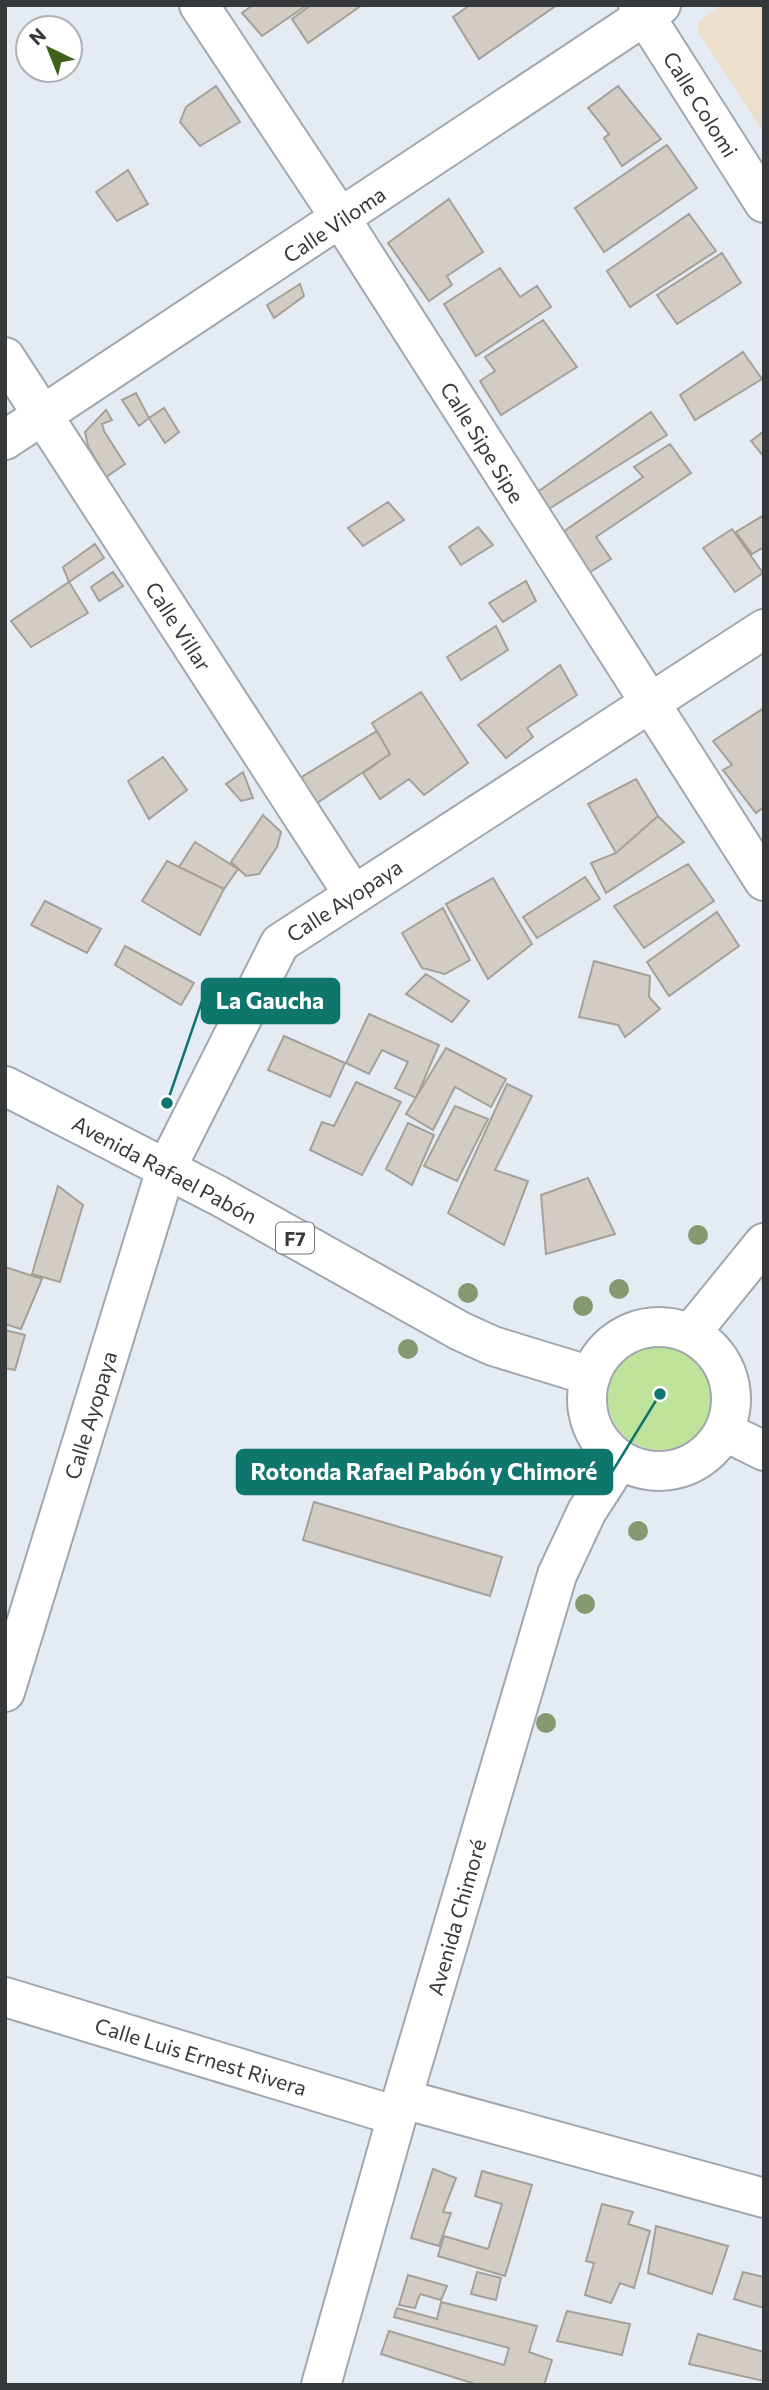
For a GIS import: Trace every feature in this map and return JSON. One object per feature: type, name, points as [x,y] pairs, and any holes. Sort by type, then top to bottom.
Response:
[{"type":"main road","name":"Calle Sipe Sipe","points":[[199,5],[341,219],[764,881]]},
{"type":"main road","name":"Calle Viloma","points":[[5,440],[341,219],[648,9]]},
{"type":"main road","name":"Calle Colomi","points":[[648,9],[764,203]]},
{"type":"main road","name":"Calle Villar","points":[[5,357],[353,894]]},
{"type":"main road","name":"Calle Ayopaya","points":[[5,1692],[166,1169],[279,943],[764,629]]},
{"type":"main road","name":"Avenida Rafael Pabón","points":[[5,1086],[231,1202],[460,1331],[493,1346],[591,1376]]},
{"type":"main road","points":[[690,1334],[764,1243]]},
{"type":"main road","points":[[661,1327],[690,1334],[706,1344],[719,1359],[727,1376],[731,1394],[730,1413],[724,1431],[713,1447],[697,1461],[678,1469],[658,1472],[638,1469],[620,1460],[602,1444],[590,1423],[586,1399],[591,1376],[606,1350],[631,1332],[661,1327]]},
{"type":"main road","points":[[724,1431],[764,1451]]},
{"type":"main road","name":"Avenida Chimoré","points":[[321,2385],[557,1574],[587,1511],[620,1460]]},
{"type":"main road","name":"Calle Luis Ernest Rivera","points":[[5,1997],[400,2107],[764,2198]]},
{"type":"shaded area","points":[[722,5],[764,5],[764,133],[698,32],[699,21]]},
{"type":"green space","points":[[660,1346],[680,1350],[697,1361],[708,1378],[712,1398],[708,1418],[697,1435],[680,1446],[660,1450],[640,1446],[623,1435],[612,1418],[608,1398],[612,1378],[623,1361],[640,1350]]},
{"type":"building","points":[[253,5],[307,5],[262,36],[242,13]]},
{"type":"building","points":[[311,5],[362,5],[308,43],[292,19]]},
{"type":"building","points":[[470,5],[557,5],[479,59],[453,17]]},
{"type":"building","points":[[216,86],[240,122],[200,146],[180,122],[186,107]]},
{"type":"building","points":[[618,86],[661,139],[622,166],[604,138],[609,134],[588,108]]},
{"type":"building","points":[[667,145],[697,188],[604,252],[575,208]]},
{"type":"building","points":[[128,170],[148,204],[117,221],[96,192]]},
{"type":"building","points":[[449,199],[483,252],[447,276],[452,285],[429,301],[388,243]]},
{"type":"building","points":[[689,214],[716,251],[630,307],[607,271]]},
{"type":"building","points":[[722,253],[741,283],[677,324],[657,295]]},
{"type":"building","points":[[500,268],[520,297],[537,286],[551,307],[476,356],[444,304]]},
{"type":"building","points":[[300,284],[304,296],[274,318],[267,305]]},
{"type":"building","points":[[543,320],[577,367],[501,415],[480,381],[495,371],[485,357]]},
{"type":"building","points":[[743,352],[762,379],[695,420],[680,395]]},
{"type":"building","points":[[136,393],[149,418],[139,426],[122,400]]},
{"type":"building","points":[[164,408],[179,432],[165,443],[149,418]]},
{"type":"building","points":[[106,410],[112,420],[102,424],[104,431],[125,464],[106,477],[88,446],[85,432]]},
{"type":"building","points":[[651,412],[667,435],[547,510],[536,493]]},
{"type":"building","points":[[764,431],[764,457],[751,441]]},
{"type":"building","points":[[670,444],[691,473],[596,537],[611,559],[587,574],[560,534],[643,477],[634,467]]},
{"type":"building","points":[[388,502],[404,520],[363,546],[348,528]]},
{"type":"building","points":[[764,515],[764,547],[752,554],[736,532]]},
{"type":"building","points":[[478,527],[493,545],[461,565],[449,547]]},
{"type":"building","points":[[732,529],[763,573],[735,592],[703,548]]},
{"type":"building","points":[[95,544],[104,558],[69,582],[63,567]]},
{"type":"building","points":[[113,572],[123,586],[99,601],[91,587]]},
{"type":"building","points":[[526,581],[536,601],[503,622],[489,603]]},
{"type":"building","points":[[69,582],[88,613],[31,647],[11,621]]},
{"type":"building","points":[[496,626],[508,650],[461,680],[447,657]]},
{"type":"building","points":[[560,665],[577,695],[527,728],[533,737],[506,758],[478,725]]},
{"type":"building","points":[[421,692],[468,763],[424,795],[409,779],[380,799],[363,773],[390,754],[372,723]]},
{"type":"building","points":[[764,708],[764,807],[756,813],[723,770],[732,765],[713,741]]},
{"type":"building","points":[[377,731],[390,754],[317,803],[300,778]]},
{"type":"building","points":[[163,757],[187,790],[149,819],[128,781]]},
{"type":"building","points":[[243,772],[253,798],[241,801],[226,784]]},
{"type":"building","points":[[636,779],[658,816],[616,853],[588,804]]},
{"type":"building","points":[[263,815],[281,832],[277,847],[259,874],[246,876],[231,862]]},
{"type":"building","points":[[658,816],[684,842],[606,893],[591,863],[616,853]]},
{"type":"building","points":[[195,842],[238,869],[224,889],[179,867]]},
{"type":"building","points":[[167,861],[224,889],[200,935],[142,901]]},
{"type":"building","points":[[688,864],[714,901],[644,948],[614,906]]},
{"type":"building","points":[[585,877],[600,899],[537,938],[523,917]]},
{"type":"building","points":[[493,878],[532,944],[488,979],[446,904]]},
{"type":"building","points":[[45,901],[101,929],[87,953],[31,925]]},
{"type":"building","points":[[443,908],[470,960],[445,974],[422,968],[402,933]]},
{"type":"building","points":[[717,912],[739,946],[669,996],[647,962]]},
{"type":"building","points":[[125,946],[194,983],[181,1005],[115,965]]},
{"type":"building","points":[[594,961],[650,976],[649,997],[660,1009],[625,1037],[618,1025],[579,1017]]},
{"type":"building","points":[[426,974],[469,1001],[452,1022],[406,994]]},
{"type":"building","points":[[369,1014],[439,1045],[416,1098],[395,1088],[408,1062],[382,1050],[369,1074],[346,1063]]},
{"type":"building","points":[[284,1036],[345,1063],[330,1097],[268,1070]]},
{"type":"building","points":[[446,1048],[506,1079],[491,1107],[455,1087],[433,1130],[406,1114]]},
{"type":"building","points":[[356,1082],[401,1102],[362,1175],[310,1150],[322,1122],[334,1126]]},
{"type":"building","points":[[507,1084],[532,1096],[495,1170],[528,1181],[504,1245],[448,1213]]},
{"type":"building","points":[[455,1106],[488,1119],[457,1181],[424,1166]]},
{"type":"building","points":[[408,1123],[434,1135],[412,1185],[386,1169]]},
{"type":"building","points":[[588,1178],[615,1234],[546,1254],[541,1195]]},
{"type":"building","points":[[58,1186],[83,1205],[60,1282],[32,1274]]},
{"type":"building","points":[[5,1267],[42,1279],[21,1329],[5,1324]]},
{"type":"building","points":[[5,1330],[25,1335],[15,1370],[5,1368]]},
{"type":"building","points":[[314,1502],[502,1557],[490,1596],[303,1540]]},
{"type":"building","points":[[433,2169],[456,2178],[443,2212],[451,2213],[439,2246],[411,2238]]},
{"type":"building","points":[[482,2171],[532,2185],[505,2276],[438,2256],[444,2236],[488,2249],[502,2204],[475,2196]]},
{"type":"building","points":[[602,2204],[633,2212],[628,2224],[650,2231],[634,2288],[620,2283],[611,2303],[585,2295],[594,2263],[586,2261]]},
{"type":"building","points":[[656,2226],[728,2246],[712,2294],[648,2273]]},
{"type":"building","points":[[477,2272],[501,2278],[496,2300],[471,2294]]},
{"type":"building","points":[[743,2272],[764,2277],[764,2308],[734,2299]]},
{"type":"building","points":[[408,2275],[447,2286],[441,2300],[420,2294],[415,2308],[399,2305]]},
{"type":"building","points":[[441,2302],[537,2326],[529,2352],[552,2360],[544,2385],[478,2385],[381,2354],[389,2331],[504,2365],[509,2348],[394,2317],[397,2308],[437,2319]]},
{"type":"building","points":[[567,2311],[630,2324],[622,2355],[557,2341]]},
{"type":"building","points":[[698,2334],[764,2352],[764,2381],[689,2364]]},
{"type":"place","name":"La Gaucha","points":[[167,1103]]},
{"type":"place","name":"Rotonda Rafael Pabón y Chimoré","points":[[660,1394]]}]
